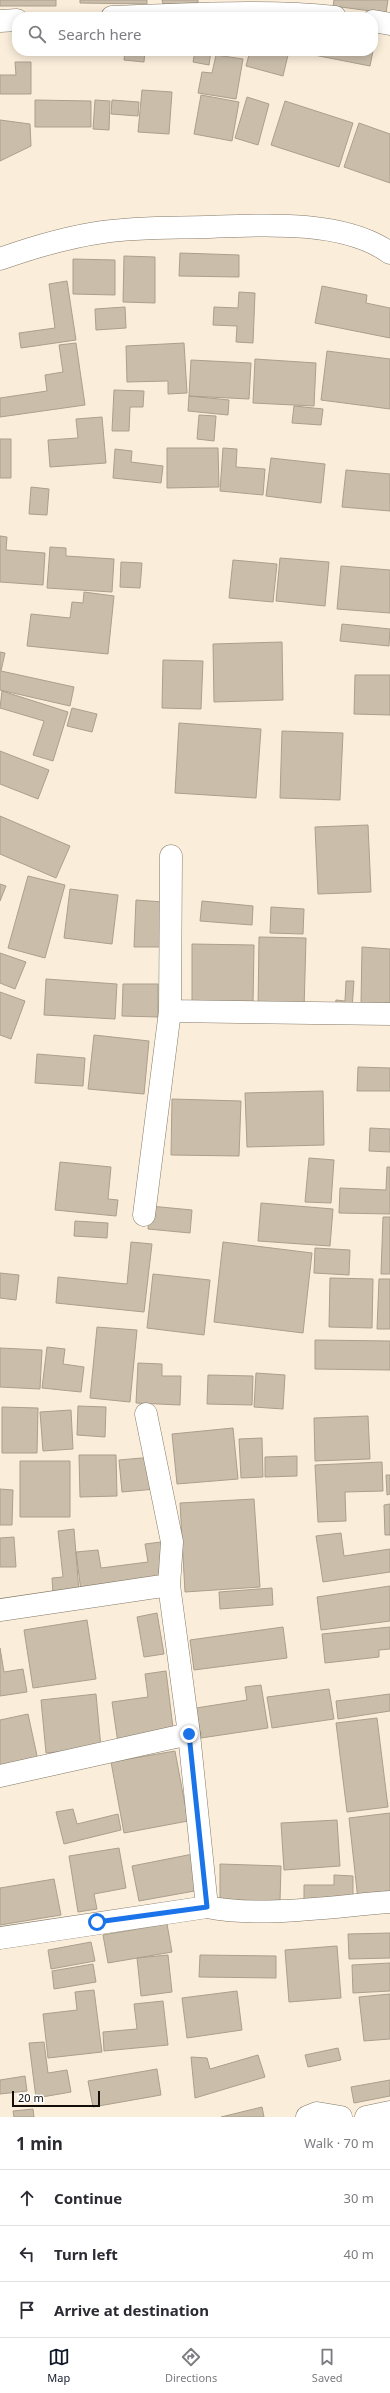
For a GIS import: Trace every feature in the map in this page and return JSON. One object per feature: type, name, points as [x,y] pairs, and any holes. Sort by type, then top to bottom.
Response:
[{"type":"street","points":[[249,12],[295,12]]},
{"type":"street","points":[[0,21],[12,20]]},
{"type":"street","points":[[378,22],[390,24]]},
{"type":"street","points":[[0,259],[43,244],[103,232],[156,228],[293,225],[345,234],[382,247],[390,252]]},
{"type":"street","points":[[144,1215],[170,1011],[171,856]]},
{"type":"street","points":[[170,1011],[390,1014]]},
{"type":"street","points":[[146,1414],[172,1542],[169,1584],[189,1734],[207,1907]]},
{"type":"street","points":[[0,1610],[169,1584]]},
{"type":"street","points":[[0,1776],[189,1734]]},
{"type":"street","points":[[0,1938],[207,1907],[228,1911],[306,1909],[390,1902]]},
{"type":"street","points":[[366,2117],[390,2112]]},
{"type":"street","points":[[314,2116],[341,2117]]},
{"type":"building","points":[[0,0],[56,0],[56,6],[0,6]]},
{"type":"building","points":[[80,0],[147,0],[147,4],[80,3]]},
{"type":"building","points":[[162,0],[198,0],[198,3],[163,4]]},
{"type":"building","points":[[334,0],[388,0],[386,13],[333,6]]},
{"type":"building","points":[[124,56],[145,56],[144,62],[124,60]]},
{"type":"building","points":[[194,56],[210,56],[209,65],[193,62]]},
{"type":"building","points":[[216,56],[243,59],[236,99],[198,93],[202,72],[212,73]]},
{"type":"building","points":[[249,56],[288,56],[283,76],[246,66]]},
{"type":"building","points":[[319,56],[372,56],[370,66]]},
{"type":"building","points":[[15,62],[31,62],[31,94],[0,94],[0,75],[16,75]]},
{"type":"building","points":[[142,90],[172,92],[169,134],[138,132]]},
{"type":"building","points":[[201,95],[239,102],[232,141],[194,134]]},
{"type":"building","points":[[247,97],[269,104],[258,145],[235,138]]},
{"type":"building","points":[[35,100],[91,101],[91,127],[35,127]]},
{"type":"building","points":[[95,100],[110,101],[109,130],[93,129]]},
{"type":"building","points":[[112,100],[139,102],[138,116],[111,114]]},
{"type":"building","points":[[285,101],[353,123],[339,167],[271,145]]},
{"type":"building","points":[[0,120],[30,124],[31,146],[0,161]]},
{"type":"building","points":[[359,123],[390,134],[390,183],[344,167]]},
{"type":"building","points":[[180,253],[239,255],[239,277],[179,276]]},
{"type":"building","points":[[124,256],[155,257],[155,303],[123,302]]},
{"type":"building","points":[[73,259],[115,260],[115,295],[73,294]]},
{"type":"building","points":[[67,281],[76,340],[21,348],[19,333],[55,328],[49,284]]},
{"type":"building","points":[[322,286],[367,295],[366,303],[390,308],[390,338],[315,323]]},
{"type":"building","points":[[239,292],[255,293],[253,343],[236,342],[237,326],[213,325],[214,307],[238,308]]},
{"type":"building","points":[[125,307],[126,328],[96,330],[95,309]]},
{"type":"building","points":[[76,343],[85,405],[0,417],[0,398],[47,391],[45,375],[63,372],[59,345]]},
{"type":"building","points":[[184,343],[187,393],[168,394],[168,381],[127,382],[126,346]]},
{"type":"building","points":[[327,351],[390,359],[390,409],[321,400]]},
{"type":"building","points":[[255,359],[316,363],[314,406],[253,403]]},
{"type":"building","points":[[191,360],[251,363],[249,399],[189,396]]},
{"type":"building","points":[[114,390],[144,391],[143,407],[130,407],[129,431],[112,431]]},
{"type":"building","points":[[189,396],[229,400],[228,415],[188,411]]},
{"type":"building","points":[[294,406],[323,409],[321,425],[292,423]]},
{"type":"building","points":[[199,415],[216,416],[214,441],[197,439]]},
{"type":"building","points":[[102,417],[106,463],[50,467],[48,440],[78,438],[76,419]]},
{"type":"building","points":[[0,439],[11,439],[11,478],[0,478]]},
{"type":"building","points":[[167,448],[218,448],[219,487],[167,488]]},
{"type":"building","points":[[223,448],[237,449],[236,467],[265,469],[263,495],[220,491]]},
{"type":"building","points":[[115,449],[132,451],[131,462],[163,466],[161,483],[113,478]]},
{"type":"building","points":[[271,458],[325,464],[321,503],[266,496]]},
{"type":"building","points":[[346,470],[390,474],[390,511],[342,507]]},
{"type":"building","points":[[31,487],[49,489],[47,515],[29,514]]},
{"type":"building","points":[[0,536],[7,537],[6,550],[45,553],[43,585],[0,582]]},
{"type":"building","points":[[50,547],[66,548],[66,556],[114,559],[112,592],[47,588]]},
{"type":"building","points":[[280,558],[329,562],[325,606],[276,601]]},
{"type":"building","points":[[233,560],[277,564],[273,602],[229,598]]},
{"type":"building","points":[[121,562],[142,563],[140,588],[120,587]]},
{"type":"building","points":[[341,566],[390,570],[390,613],[337,609]]},
{"type":"building","points":[[84,592],[114,596],[108,654],[27,646],[31,614],[70,618],[72,602],[83,603]]},
{"type":"building","points":[[342,624],[390,629],[389,646],[340,641]]},
{"type":"building","points":[[282,642],[283,700],[214,702],[213,644]]},
{"type":"building","points":[[0,652],[5,653],[1,671],[74,687],[70,706],[0,690]]},
{"type":"building","points":[[163,660],[203,661],[201,709],[162,708]]},
{"type":"building","points":[[355,675],[390,675],[390,715],[354,714]]},
{"type":"building","points":[[2,691],[68,712],[53,761],[33,755],[44,721],[0,708]]},
{"type":"building","points":[[72,708],[97,714],[92,732],[67,726]]},
{"type":"building","points":[[179,723],[261,729],[256,798],[175,793]]},
{"type":"building","points":[[282,731],[343,733],[340,800],[280,798]]},
{"type":"building","points":[[0,751],[49,770],[38,799],[0,784]]},
{"type":"building","points":[[0,816],[70,846],[56,878],[0,854]]},
{"type":"building","points":[[368,825],[371,892],[318,894],[315,827]]},
{"type":"building","points":[[28,876],[65,885],[45,958],[8,948]]},
{"type":"building","points":[[0,884],[6,886],[0,901]]},
{"type":"building","points":[[70,889],[118,895],[112,944],[64,938]]},
{"type":"building","points":[[136,900],[163,902],[161,947],[134,947]]},
{"type":"building","points":[[202,901],[253,906],[252,925],[200,921]]},
{"type":"building","points":[[271,907],[304,909],[303,934],[270,933]]},
{"type":"building","points":[[259,937],[306,938],[304,1010],[258,1009]]},
{"type":"building","points":[[192,944],[254,945],[253,1004],[192,1003]]},
{"type":"building","points":[[362,947],[390,949],[390,1005],[361,1004]]},
{"type":"building","points":[[0,953],[26,962],[15,989],[0,983]]},
{"type":"building","points":[[46,979],[117,984],[115,1019],[44,1015]]},
{"type":"building","points":[[346,981],[354,981],[352,1009],[335,1008],[336,1000],[345,1001]]},
{"type":"building","points":[[123,984],[158,984],[158,1017],[122,1016]]},
{"type":"building","points":[[0,992],[25,1001],[11,1039],[0,1035]]},
{"type":"building","points":[[94,1035],[149,1041],[144,1094],[88,1089]]},
{"type":"building","points":[[37,1054],[85,1058],[83,1086],[35,1083]]},
{"type":"building","points":[[358,1067],[390,1068],[390,1091],[357,1091]]},
{"type":"building","points":[[323,1091],[324,1145],[247,1147],[245,1093]]},
{"type":"building","points":[[172,1099],[241,1101],[239,1156],[171,1155]]},
{"type":"building","points":[[370,1128],[390,1129],[390,1152],[369,1151]]},
{"type":"building","points":[[309,1158],[334,1160],[331,1203],[305,1202]]},
{"type":"building","points":[[60,1162],[111,1167],[108,1199],[118,1200],[116,1216],[55,1210]]},
{"type":"building","points":[[387,1167],[390,1167],[390,1214],[339,1213],[340,1188],[386,1190]]},
{"type":"building","points":[[261,1203],[333,1209],[330,1246],[258,1241]]},
{"type":"building","points":[[150,1206],[192,1210],[190,1233],[148,1229]]},
{"type":"building","points":[[383,1217],[390,1217],[390,1274],[381,1274]]},
{"type":"building","points":[[75,1221],[108,1223],[107,1238],[74,1236]]},
{"type":"building","points":[[131,1242],[152,1244],[144,1312],[56,1303],[58,1277],[127,1284]]},
{"type":"building","points":[[223,1242],[312,1253],[303,1333],[214,1322]]},
{"type":"building","points":[[315,1248],[350,1250],[349,1275],[314,1273]]},
{"type":"building","points":[[0,1273],[19,1275],[16,1300],[0,1298]]},
{"type":"building","points":[[153,1274],[210,1280],[204,1335],[147,1328]]},
{"type":"building","points":[[330,1278],[373,1279],[372,1328],[329,1327]]},
{"type":"building","points":[[379,1279],[390,1279],[390,1329],[377,1329]]},
{"type":"building","points":[[97,1327],[137,1330],[130,1402],[90,1398]]},
{"type":"building","points":[[315,1340],[390,1341],[390,1370],[315,1369]]},
{"type":"building","points":[[47,1347],[65,1349],[63,1364],[84,1367],[81,1392],[42,1388]]},
{"type":"building","points":[[0,1348],[42,1350],[40,1389],[0,1387]]},
{"type":"building","points":[[138,1363],[162,1364],[162,1376],[181,1376],[180,1405],[136,1403]]},
{"type":"building","points":[[256,1373],[285,1375],[283,1409],[254,1407]]},
{"type":"building","points":[[208,1375],[253,1376],[252,1405],[207,1404]]},
{"type":"building","points":[[78,1406],[106,1407],[105,1437],[77,1435]]},
{"type":"building","points":[[2,1407],[38,1408],[37,1453],[2,1453]]},
{"type":"building","points":[[71,1410],[73,1449],[43,1451],[40,1412]]},
{"type":"building","points":[[368,1416],[370,1459],[315,1461],[314,1418]]},
{"type":"building","points":[[233,1428],[238,1479],[177,1484],[172,1434]]},
{"type":"building","points":[[262,1438],[263,1477],[241,1478],[239,1439]]},
{"type":"building","points":[[79,1455],[116,1455],[117,1496],[80,1497]]},
{"type":"building","points":[[297,1456],[297,1476],[265,1477],[265,1457]]},
{"type":"building","points":[[153,1457],[156,1489],[122,1492],[119,1460]]},
{"type":"building","points":[[20,1461],[70,1461],[70,1517],[20,1517]]},
{"type":"building","points":[[382,1462],[383,1491],[345,1492],[346,1521],[318,1522],[315,1465]]},
{"type":"building","points":[[386,1475],[390,1475],[390,1494],[387,1495]]},
{"type":"building","points":[[0,1489],[13,1490],[12,1525],[0,1525]]},
{"type":"building","points":[[254,1499],[260,1587],[185,1592],[180,1503]]},
{"type":"building","points":[[390,1504],[390,1535],[385,1535],[384,1505]]},
{"type":"building","points":[[74,1529],[79,1592],[53,1594],[52,1578],[63,1577],[58,1531]]},
{"type":"building","points":[[341,1533],[344,1556],[390,1549],[390,1572],[323,1582],[316,1536]]},
{"type":"building","points":[[14,1537],[16,1567],[0,1567],[0,1538]]},
{"type":"building","points":[[161,1542],[166,1579],[81,1591],[76,1552],[98,1550],[101,1568],[148,1562],[145,1544]]},
{"type":"building","points":[[390,1586],[390,1621],[321,1630],[317,1597]]},
{"type":"building","points":[[272,1588],[273,1605],[220,1609],[219,1592]]},
{"type":"building","points":[[157,1613],[164,1654],[144,1657],[137,1617]]},
{"type":"building","points":[[87,1620],[96,1679],[33,1688],[24,1630]]},
{"type":"building","points":[[283,1627],[287,1658],[194,1670],[190,1640]]},
{"type":"building","points":[[390,1627],[390,1649],[379,1650],[379,1657],[325,1663],[322,1634]]},
{"type":"building","points":[[0,1648],[4,1672],[23,1669],[27,1692],[0,1696]]},
{"type":"building","points":[[166,1671],[174,1736],[118,1743],[112,1702],[148,1697],[145,1674]]},
{"type":"building","points":[[261,1685],[268,1728],[201,1738],[196,1708],[247,1700],[245,1687]]},
{"type":"building","points":[[329,1689],[334,1719],[272,1728],[267,1697]]},
{"type":"building","points":[[96,1694],[101,1748],[46,1753],[41,1700]]},
{"type":"building","points":[[390,1694],[390,1711],[338,1719],[336,1701]]},
{"type":"building","points":[[28,1714],[39,1765],[0,1774],[0,1720]]},
{"type":"building","points":[[377,1718],[388,1807],[347,1812],[336,1723]]},
{"type":"building","points":[[175,1751],[188,1821],[124,1833],[111,1762]]},
{"type":"building","points":[[73,1809],[77,1824],[118,1814],[121,1830],[64,1844],[56,1812]]},
{"type":"building","points":[[390,1813],[390,1896],[358,1900],[349,1818]]},
{"type":"building","points":[[337,1820],[340,1866],[284,1870],[281,1823]]},
{"type":"building","points":[[119,1848],[126,1888],[94,1894],[97,1909],[78,1912],[69,1856]]},
{"type":"building","points":[[193,1854],[200,1890],[139,1901],[132,1866]]},
{"type":"building","points":[[220,1864],[281,1866],[280,1901],[220,1900]]},
{"type":"building","points":[[334,1875],[353,1876],[353,1902],[304,1902],[304,1885],[334,1885]]},
{"type":"building","points":[[54,1879],[61,1915],[0,1925],[0,1888]]},
{"type":"building","points":[[167,1924],[172,1952],[108,1963],[103,1935]]},
{"type":"building","points":[[390,1933],[390,1958],[349,1959],[348,1934]]},
{"type":"building","points":[[91,1942],[95,1961],[51,1969],[48,1950]]},
{"type":"building","points":[[337,1946],[341,1998],[289,2002],[285,1950]]},
{"type":"building","points":[[168,1955],[172,1992],[141,1996],[137,1958]]},
{"type":"building","points":[[200,1955],[276,1956],[276,1978],[199,1977]]},
{"type":"building","points":[[390,1963],[390,1991],[353,1993],[352,1965]]},
{"type":"building","points":[[93,1964],[96,1982],[54,1989],[52,1971]]},
{"type":"building","points":[[94,1990],[102,2052],[48,2058],[43,2014],[77,2010],[75,1992]]},
{"type":"building","points":[[237,1991],[242,2030],[187,2038],[182,1998]]},
{"type":"building","points":[[390,1994],[390,2039],[364,2041],[359,1997]]},
{"type":"building","points":[[163,2001],[168,2045],[104,2051],[103,2032],[137,2029],[134,2004]]},
{"type":"building","points":[[44,2042],[48,2073],[67,2070],[71,2092],[36,2098],[29,2043]]},
{"type":"building","points":[[338,2048],[341,2060],[308,2067],[305,2055]]},
{"type":"building","points":[[258,2055],[265,2077],[195,2098],[191,2057],[207,2058],[210,2069]]},
{"type":"building","points":[[157,2069],[161,2095],[93,2107],[88,2081]]},
{"type":"building","points":[[25,2076],[27,2091],[0,2094],[0,2080]]},
{"type":"building","points":[[390,2080],[390,2096],[354,2103],[351,2087]]},
{"type":"building","points":[[262,2107],[264,2117],[221,2117]]},
{"type":"building","points":[[33,2109],[34,2117],[14,2117],[13,2111]]},
{"type":"route","points":[[97,1922],[207,1907],[189,1734]]}]
